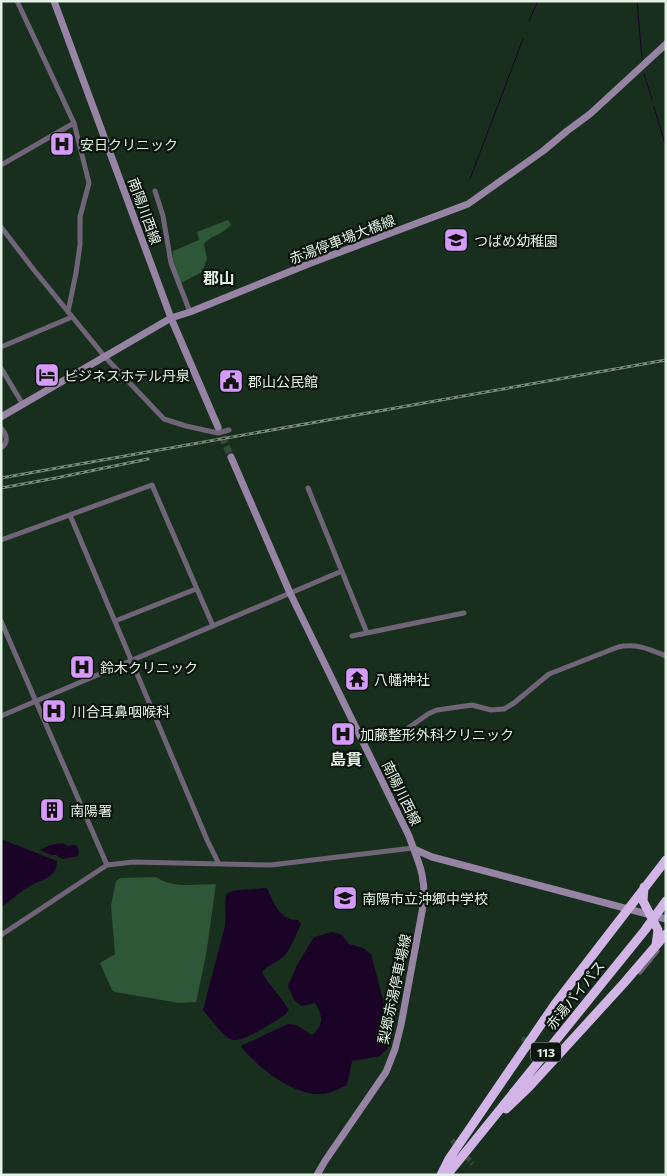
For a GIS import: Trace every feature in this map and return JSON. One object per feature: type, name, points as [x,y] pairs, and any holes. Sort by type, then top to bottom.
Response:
[{"type":"highway","points":[[441,1175],[449,1160],[555,1004],[666,860]]},
{"type":"highway","points":[[644,887],[643,902],[658,930],[656,946]]},
{"type":"highway","name":"赤湯バイパス","points":[[447,1175],[645,930],[665,902]]},
{"type":"highway","points":[[481,1133],[529,1087],[666,934]]},
{"type":"main road","name":"南陽川西線","points":[[54,1],[170,318],[218,427]]},
{"type":"main road","name":"赤湯停車場大橋線","points":[[1,416],[170,318],[190,312],[311,263],[468,204],[543,151],[590,114],[666,44]]},
{"type":"main road","name":"南陽川西線","points":[[231,457],[290,593],[413,848],[432,857],[666,919]]},
{"type":"main road","name":"梨郷赤湯停車場線","points":[[317,1175],[386,1072],[395,1049],[424,902],[422,871],[413,848]]},
{"type":"street","points":[[17,1],[74,123],[89,183],[80,217],[77,264],[70,314]]},
{"type":"street","points":[[1,165],[74,123]]},
{"type":"street","points":[[154,191],[163,216],[171,263],[190,312]]},
{"type":"street","points":[[1,227],[105,357],[164,419],[186,426],[218,432],[229,430]]},
{"type":"street","points":[[1,347],[70,314]]},
{"type":"street","points":[[1,368],[22,403]]},
{"type":"street","points":[[1,428],[7,441],[6,445],[1,448]]},
{"type":"street","points":[[1,540],[152,485],[213,626]]},
{"type":"street","points":[[308,488],[367,633]]},
{"type":"street","points":[[70,515],[219,864]]},
{"type":"street","points":[[1,716],[342,571]]},
{"type":"street","points":[[116,622],[196,589]]},
{"type":"street","points":[[352,636],[464,613]]},
{"type":"street","points":[[1,621],[107,865]]},
{"type":"street","points":[[362,741],[397,736],[428,714],[437,710],[472,705],[491,710],[504,709],[549,674],[618,647],[629,645],[643,647],[666,656]]},
{"type":"street","points":[[1,935],[107,865],[133,862],[271,865],[413,848]]},
{"type":"street","points":[[640,972],[666,940]]},
{"type":"green space","points":[[228,220],[231,225],[204,244],[207,259],[202,272],[181,283],[174,263],[173,251],[199,240],[197,232]]},
{"type":"green space","points":[[156,877],[163,881],[177,884],[216,884],[206,955],[196,1002],[179,1003],[115,992],[112,990],[100,963],[115,954],[111,906],[116,881],[121,878]]},
{"type":"shaded area","points":[[1,839],[57,861],[52,875],[26,888],[1,908]]},
{"type":"shaded area","points":[[63,843],[68,846],[77,846],[78,856],[62,859],[40,850],[50,845]]},
{"type":"shaded area","points":[[267,888],[278,910],[286,917],[298,920],[301,924],[287,953],[262,972],[289,1010],[285,1015],[250,1036],[242,1039],[230,1039],[203,1010],[225,926],[226,897],[227,893],[238,890]]},
{"type":"shaded area","points":[[332,932],[342,935],[349,944],[363,948],[371,954],[384,1004],[394,1017],[387,1049],[380,1056],[352,1061],[347,1085],[328,1093],[311,1093],[277,1079],[256,1063],[241,1046],[288,1024],[296,1025],[312,1035],[316,1031],[320,1024],[321,1016],[315,1003],[302,1006],[294,1000],[288,986],[296,967],[314,937]]},
{"type":"waterway","points":[[529,21],[538,1]]},
{"type":"waterway","points":[[637,1],[642,59]]},
{"type":"waterway","points":[[470,179],[523,39]]},
{"type":"waterway","points":[[644,74],[652,99]]},
{"type":"waterway","points":[[654,107],[666,147]]},
{"type":"tunnel","points":[[218,427],[231,457]]},
{"type":"tunnel","points":[[522,1038],[559,1063]]},
{"type":"tunnel","points":[[452,1140],[473,1164]]},
{"type":"railway","points":[[1,478],[666,360]]},
{"type":"railway","points":[[1,488],[148,459]]},
{"type":"place","name":"安日クリニック","points":[[62,144]]},
{"type":"place","name":"つばめ幼稚園","points":[[456,240]]},
{"type":"place","name":"ビジネスホテル丹泉","points":[[47,375]]},
{"type":"place","name":"郡山公民館","points":[[231,381]]},
{"type":"place","name":"鈴木クリニック","points":[[82,667]]},
{"type":"place","name":"八幡神社","points":[[357,679]]},
{"type":"place","name":"川合耳鼻咽喉科","points":[[54,711]]},
{"type":"place","name":"加藤整形外科クリニック","points":[[343,734]]},
{"type":"place","name":"南陽署","points":[[52,810]]},
{"type":"place","name":"南陽市立沖郷中学校","points":[[345,898]]},
{"type":"district","name":"郡山","points":[[219,277]]},
{"type":"district","name":"島貫","points":[[346,758]]}]
